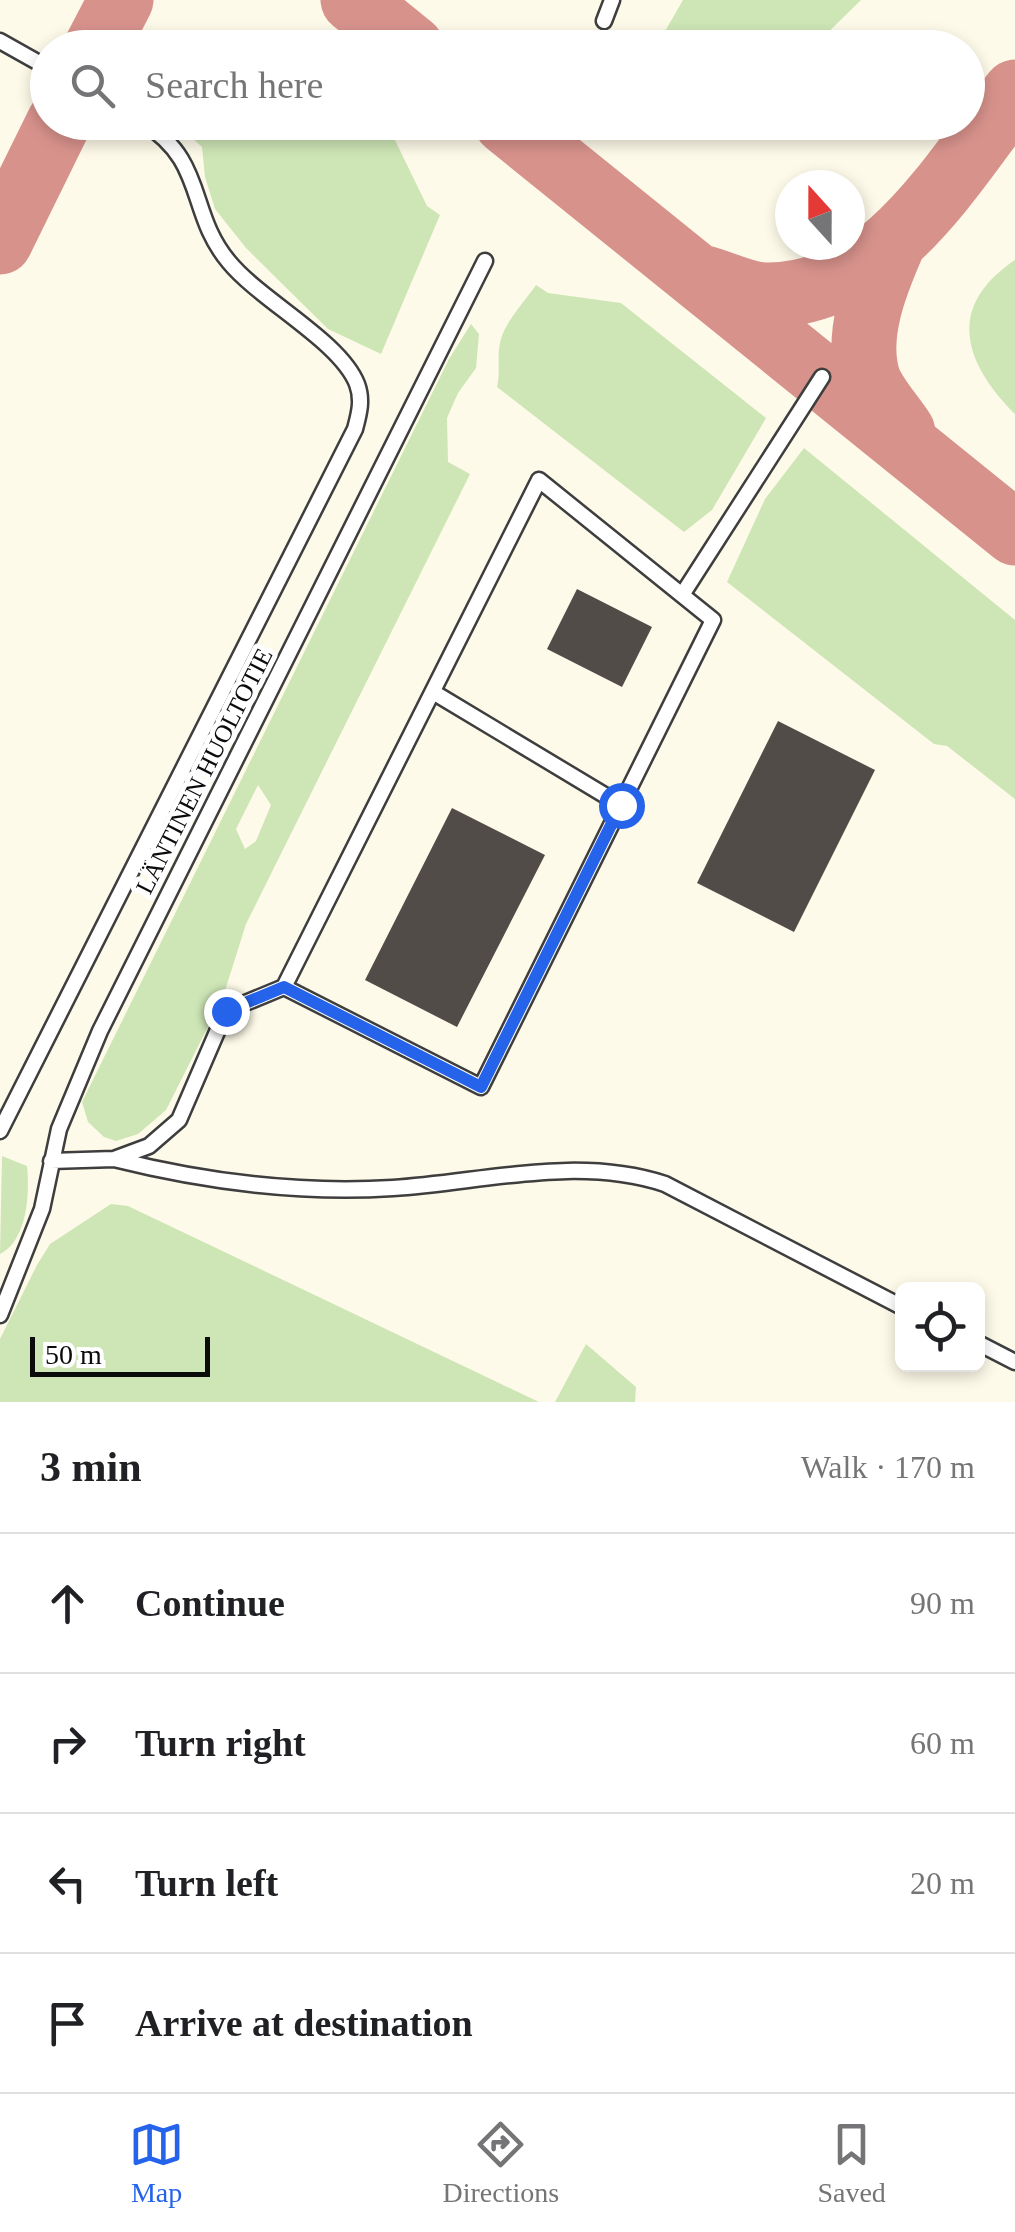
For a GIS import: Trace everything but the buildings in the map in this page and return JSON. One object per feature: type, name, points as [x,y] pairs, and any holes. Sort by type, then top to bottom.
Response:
[{"type":"lane","points":[[604,21],[612,0]]},
{"type":"lane","points":[[0,42],[30,58]]},
{"type":"lane","points":[[0,1132],[354,429],[361,406],[356,384],[331,350],[256,290],[213,242],[194,180],[168,140]]},
{"type":"lane","name":"LÄNTINEN HUOLTOTIE","points":[[2,1307],[42,1209],[59,1130],[100,1031],[484,261]]},
{"type":"lane","points":[[682,595],[822,377]]},
{"type":"lane","points":[[114,1159],[150,1146],[179,1120],[226,1011],[284,987],[539,480],[713,620],[481,1087],[284,987]]},
{"type":"lane","points":[[433,692],[621,805]]},
{"type":"lane","points":[[51,1161],[114,1159],[218,1181],[334,1190],[394,1188],[547,1172],[630,1173],[665,1184],[895,1303]]},
{"type":"lane","points":[[985,1346],[1015,1362]]},
{"type":"green space","points":[[683,0],[861,0],[830,30],[666,30]]},
{"type":"green space","points":[[194,140],[395,140],[427,206],[440,215],[381,354],[328,329],[246,248],[215,209],[205,177],[202,147]]},
{"type":"green space","points":[[1015,260],[1015,414],[984,375],[970,336],[971,316],[978,297]]},
{"type":"green space","points":[[536,285],[548,293],[621,303],[766,418],[712,510],[684,532],[497,387],[503,332]]},
{"type":"green space","points":[[471,324],[479,334],[476,368],[458,393],[447,418],[448,462],[470,474],[246,924],[223,997],[166,1110],[138,1134],[116,1141],[104,1137],[88,1122],[82,1102],[449,359]],"holes":[[[258,785],[271,805],[256,841],[245,849],[236,829]]]},
{"type":"green space","points":[[804,448],[1015,620],[1015,799],[947,746],[934,744],[727,582],[765,499]]},
{"type":"green space","points":[[2,1156],[27,1166],[28,1190],[21,1228],[9,1248],[0,1254]]},
{"type":"green space","points":[[111,1204],[128,1206],[539,1402],[0,1402],[0,1339],[37,1265],[50,1244]]},
{"type":"green space","points":[[586,1344],[636,1387],[635,1402],[555,1402]]},
{"type":"taxiway","points":[[105,30],[121,0]]},
{"type":"taxiway","points":[[353,0],[390,30]]},
{"type":"taxiway","points":[[985,132],[1015,92]]},
{"type":"taxiway","points":[[0,242],[50,140]]},
{"type":"taxiway","points":[[528,140],[1015,533]]},
{"type":"taxiway","points":[[705,278],[764,295],[806,291],[844,276],[878,254],[910,225],[979,140]]},
{"type":"taxiway","points":[[892,246],[869,310],[865,362],[875,392],[903,432]]},
{"type":"route","points":[[226,1011],[284,987],[481,1087],[621,805]]}]
